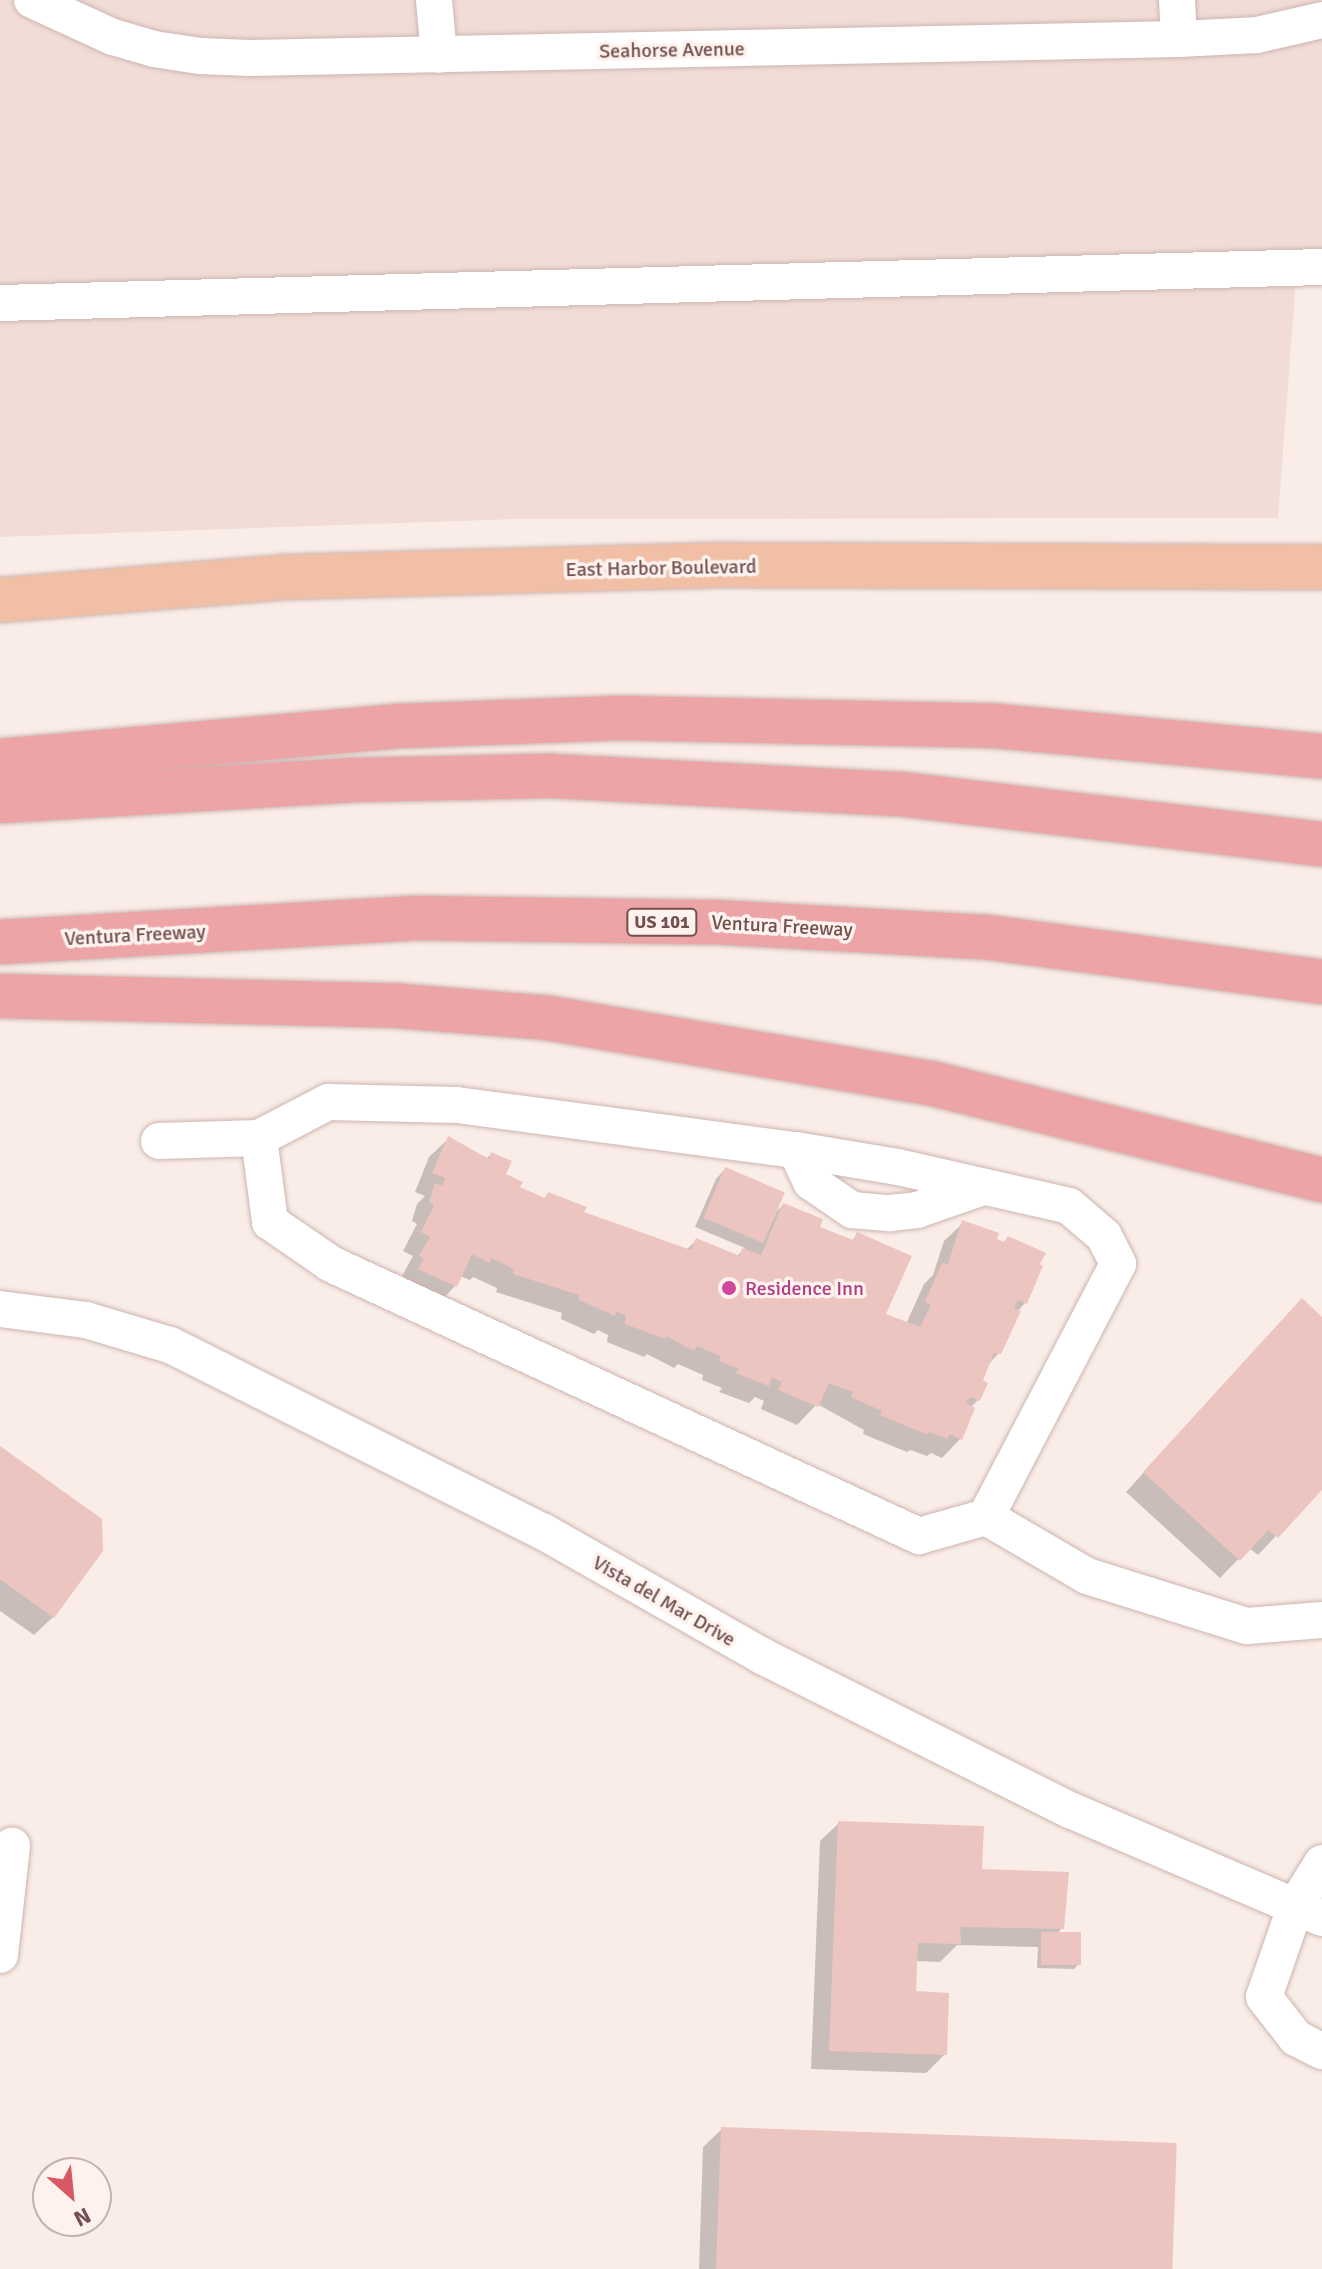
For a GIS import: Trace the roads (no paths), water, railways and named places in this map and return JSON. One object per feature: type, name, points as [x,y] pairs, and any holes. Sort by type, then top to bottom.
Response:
[{"type":"highway","points":[[0,761],[401,726],[619,718],[996,726],[1322,756]]},
{"type":"highway","points":[[0,801],[354,780],[552,776],[900,794],[1322,844]]},
{"type":"highway","name":"Ventura Freeway","points":[[0,942],[416,918],[714,922],[986,937],[1322,982]]},
{"type":"highway","points":[[0,996],[400,1006],[548,1018],[930,1083],[1322,1180]]},
{"type":"main road","name":"East Harbor Boulevard","points":[[0,600],[288,577],[712,565],[1322,567]]},
{"type":"street","name":"Seahorse Avenue","points":[[32,0],[113,37],[200,56],[439,55],[1179,39],[1257,35],[1322,20]]},
{"type":"street","points":[[434,0],[439,55]]},
{"type":"street","points":[[1177,0],[1179,39]]},
{"type":"street","points":[[0,303],[1322,267]]},
{"type":"street","points":[[159,1141],[259,1138],[328,1102],[443,1105],[796,1150],[898,1167],[1069,1206],[1104,1236],[1118,1264],[986,1517]]},
{"type":"street","points":[[259,1138],[270,1222],[331,1264],[919,1536],[986,1517],[1087,1576],[1247,1626],[1322,1620]]},
{"type":"street","points":[[796,1150],[811,1182],[852,1210],[890,1213],[917,1210],[980,1188]]},
{"type":"street","name":"Vista del Mar Drive","points":[[0,1309],[86,1320],[170,1345],[544,1532],[762,1656],[1070,1810],[1309,1911]]},
{"type":"street","points":[[0,1955],[12,1846]]},
{"type":"street","points":[[1322,1863],[1309,1911],[1264,1997],[1296,2038],[1322,2051]]},
{"type":"place","name":"Residence Inn","points":[[729,1288]]}]
